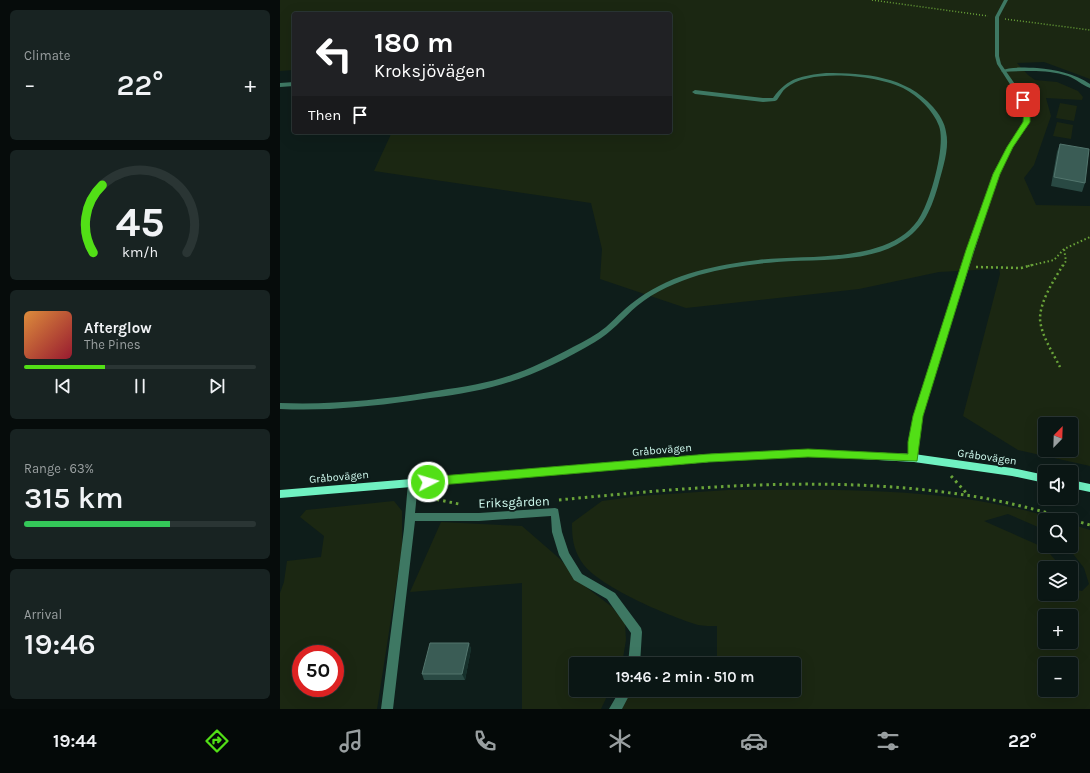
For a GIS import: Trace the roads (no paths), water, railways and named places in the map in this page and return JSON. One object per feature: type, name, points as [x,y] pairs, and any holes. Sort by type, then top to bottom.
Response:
[{"type":"main road","name":"Gråbovägen","points":[[280,494],[709,458],[808,453],[914,458],[1038,478]]},
{"type":"main road","points":[[1078,485],[1090,488]]},
{"type":"street","points":[[914,458],[915,425],[965,266],[996,174],[1010,147],[1026,122],[1027,112],[1023,100],[1003,71],[997,56],[997,17],[1006,0]]},
{"type":"street","points":[[1003,71],[1023,69],[1052,71],[1076,78],[1090,86]]},
{"type":"street","points":[[280,406],[353,405],[425,396],[507,380],[540,368],[596,338],[621,319],[640,300],[674,281],[703,271],[766,261],[827,258],[866,253],[898,240],[916,227],[922,219],[938,170],[944,146],[944,134],[935,113],[907,88],[878,79],[826,74],[812,75],[784,86],[775,99],[763,100],[695,92]]},
{"type":"street","points":[[280,85],[292,84]]},
{"type":"street","points":[[387,709],[413,483]]},
{"type":"street","name":"Eriksgården","points":[[410,517],[479,517],[555,512],[557,532],[564,555],[578,577],[611,596],[637,632],[635,657]]},
{"type":"street","points":[[615,709],[622,697]]}]
